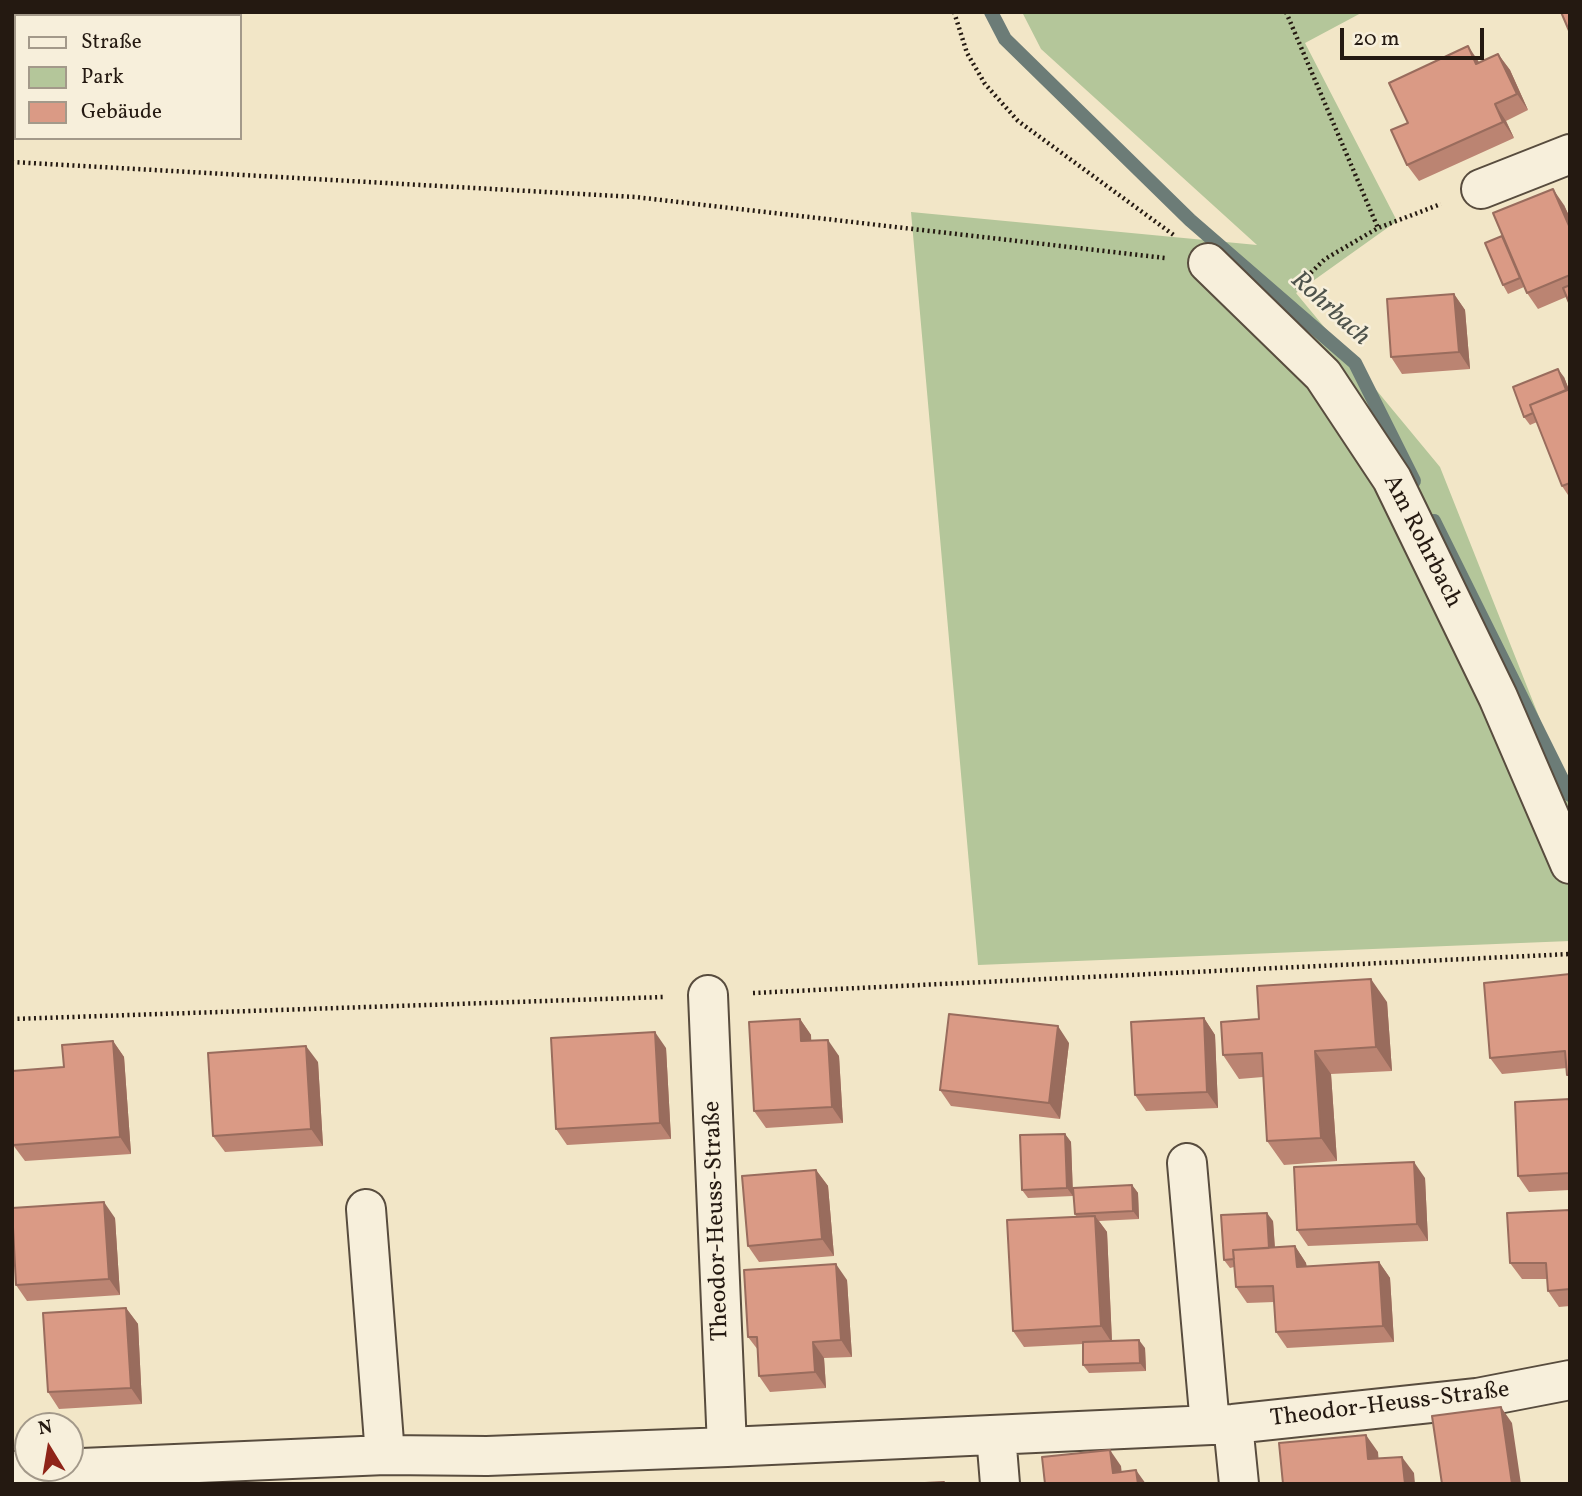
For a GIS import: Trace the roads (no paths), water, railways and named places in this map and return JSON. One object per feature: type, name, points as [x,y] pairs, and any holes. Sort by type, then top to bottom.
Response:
[{"type":"street","points":[[1481,189],[1570,154]]},
{"type":"street","name":"Am Rohrbach","points":[[1208,263],[1323,375],[1392,480],[1498,697],[1570,864]]},
{"type":"street","name":"Theodor-Heuss-Straße","points":[[708,995],[727,1447]]},
{"type":"street","points":[[1187,1163],[1222,1425],[1239,1484]]},
{"type":"street","points":[[366,1209],[385,1455]]},
{"type":"street","name":"Theodor-Heuss-Straße","points":[[12,1471],[385,1455],[487,1470],[727,1447],[1222,1425],[1477,1398],[1570,1380]]},
{"type":"street","points":[[996,1435],[1000,1484]]},
{"type":"waterway","name":"Rohrbach","points":[[991,12],[1005,39],[1190,220],[1355,363],[1414,481]]},
{"type":"waterway","name":"Rohrbach","points":[[1434,521],[1570,795]]}]
